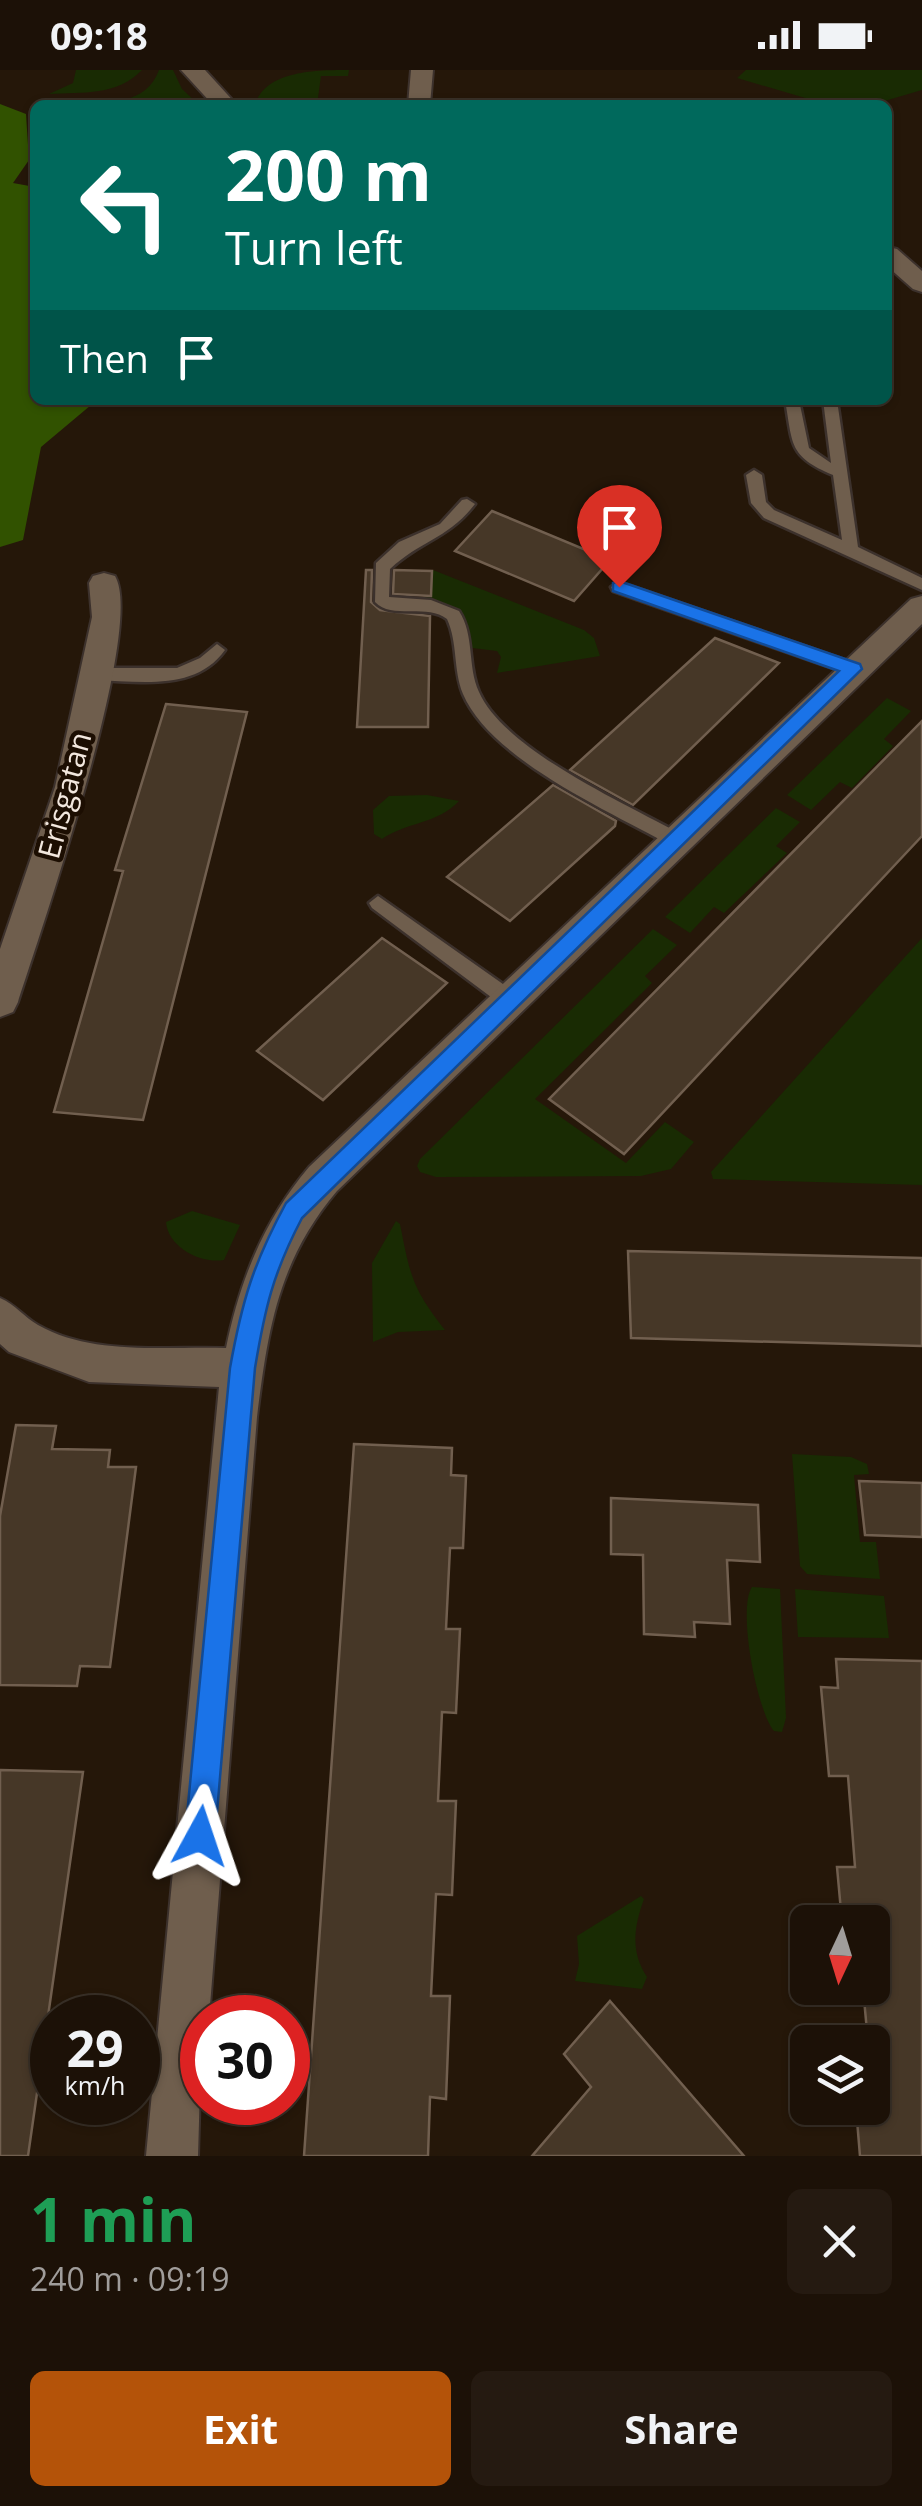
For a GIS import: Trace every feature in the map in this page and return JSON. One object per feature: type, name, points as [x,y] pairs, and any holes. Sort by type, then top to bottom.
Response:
[{"type":"street","points":[[192,70],[221,100]]},
{"type":"street","points":[[420,100],[422,70]]},
{"type":"street","points":[[892,258],[922,284]]},
{"type":"street","name":"Erisgatan","points":[[0,1002],[70,787],[107,617],[104,583]]},
{"type":"street","points":[[172,2156],[242,1368],[255,1295],[266,1263],[294,1211],[922,606]]},
{"type":"street","points":[[0,1317],[23,1339],[89,1363],[242,1368]]},
{"type":"lane","points":[[793,405],[802,450],[840,472]]},
{"type":"lane","points":[[831,405],[851,550]]},
{"type":"lane","points":[[754,475],[759,503],[769,514],[922,585]]},
{"type":"lane","points":[[467,504],[445,528],[405,546],[382,567],[381,598],[386,604],[437,607],[452,613],[458,624],[463,666],[473,698],[497,728],[517,748],[678,841]]},
{"type":"lane","points":[[619,587],[853,669]]},
{"type":"lane","points":[[94,674],[193,672],[208,663],[217,650]]},
{"type":"lane","points":[[378,903],[510,1000]]},
{"type":"green space","points":[[76,70],[142,70],[111,88],[49,94],[73,83]]},
{"type":"green space","points":[[159,70],[173,70],[182,89],[194,100],[124,100],[153,82]]},
{"type":"green space","points":[[349,70],[348,76],[321,76],[318,100],[258,100],[270,85],[308,72]]},
{"type":"green space","points":[[746,70],[922,70],[922,90],[888,100],[812,100],[737,78]]},
{"type":"green space","points":[[0,104],[26,114],[29,160],[13,183],[30,186],[30,405],[91,405],[41,447],[23,540],[0,547]]},
{"type":"green space","points":[[433,570],[584,630],[594,638],[600,656],[497,673],[501,657],[497,651],[464,647],[456,611],[424,601],[426,572]]},
{"type":"green space","points":[[887,698],[911,711],[884,739],[893,746],[852,788],[840,782],[811,810],[787,795]]},
{"type":"green space","points":[[427,795],[459,801],[441,814],[382,839],[374,834],[373,810],[389,796]]},
{"type":"green space","points":[[776,808],[800,822],[776,846],[787,853],[724,913],[714,907],[690,933],[665,917]]},
{"type":"green space","points":[[653,929],[677,945],[645,976],[652,983],[535,1099],[626,1163],[665,1122],[694,1142],[671,1169],[641,1176],[436,1177],[420,1172],[420,1159]]},
{"type":"green space","points":[[922,938],[922,1185],[713,1179],[711,1172]]},
{"type":"green space","points":[[192,1211],[240,1225],[224,1260],[196,1256],[173,1239],[166,1222]]},
{"type":"green space","points":[[396,1221],[414,1280],[445,1330],[398,1332],[373,1342],[372,1263]]},
{"type":"green space","points":[[792,1454],[851,1457],[867,1464],[869,1474],[854,1475],[860,1542],[876,1542],[880,1579],[807,1574],[800,1566]]},
{"type":"green space","points":[[752,1587],[780,1589],[786,1718],[782,1732],[774,1731],[768,1720],[756,1682],[747,1616]]},
{"type":"green space","points":[[795,1589],[884,1596],[889,1638],[798,1637]]},
{"type":"green space","points":[[641,1896],[644,1899],[635,1939],[647,1977],[642,1989],[575,1981],[579,1964],[577,1936]]},
{"type":"building","points":[[492,511],[610,560],[574,601],[455,551]]},
{"type":"building","points":[[366,570],[372,570],[371,602],[380,610],[430,616],[428,727],[357,727]]},
{"type":"building","points":[[394,570],[432,571],[431,596],[393,594]]},
{"type":"building","points":[[715,638],[779,663],[633,805],[570,770]]},
{"type":"building","points":[[166,704],[247,712],[143,1120],[54,1112],[123,871],[115,870]]},
{"type":"building","points":[[922,721],[922,836],[624,1154],[549,1099]]},
{"type":"building","points":[[553,785],[616,821],[615,826],[510,921],[447,877]]},
{"type":"building","points":[[382,938],[447,983],[323,1100],[257,1051]]},
{"type":"building","points":[[628,1251],[922,1258],[922,1346],[631,1338]]},
{"type":"building","points":[[16,1425],[56,1426],[52,1449],[110,1450],[108,1467],[136,1467],[110,1667],[80,1666],[77,1686],[0,1685],[0,1516]]},
{"type":"building","points":[[354,1444],[452,1448],[451,1475],[466,1476],[463,1548],[450,1548],[446,1629],[460,1629],[456,1713],[442,1712],[438,1801],[456,1801],[452,1895],[436,1894],[431,1996],[450,1996],[446,2099],[430,2097],[428,2156],[304,2156],[306,2125],[310,2125],[310,2071]]},
{"type":"building","points":[[859,1481],[922,1483],[922,1537],[865,1535]]},
{"type":"building","points":[[611,1498],[758,1505],[760,1562],[727,1560],[730,1624],[694,1622],[695,1637],[644,1634],[643,1555],[611,1554]]},
{"type":"building","points":[[836,1659],[922,1661],[922,2156],[860,2156],[857,2125],[890,2125],[890,2025],[866,2025],[865,2005],[890,2005],[890,1905],[840,1905],[837,1867],[855,1867],[848,1776],[829,1776],[821,1687],[838,1688]]},
{"type":"building","points":[[0,1770],[83,1772],[51,1995],[30,1995],[32,2125],[28,2156],[0,2156]]},
{"type":"building","points":[[610,2001],[744,2156],[532,2156],[591,2087],[564,2054]]},
{"type":"route","points":[[200,1836],[242,1368],[255,1295],[266,1263],[294,1211],[853,669],[619,587]]}]
